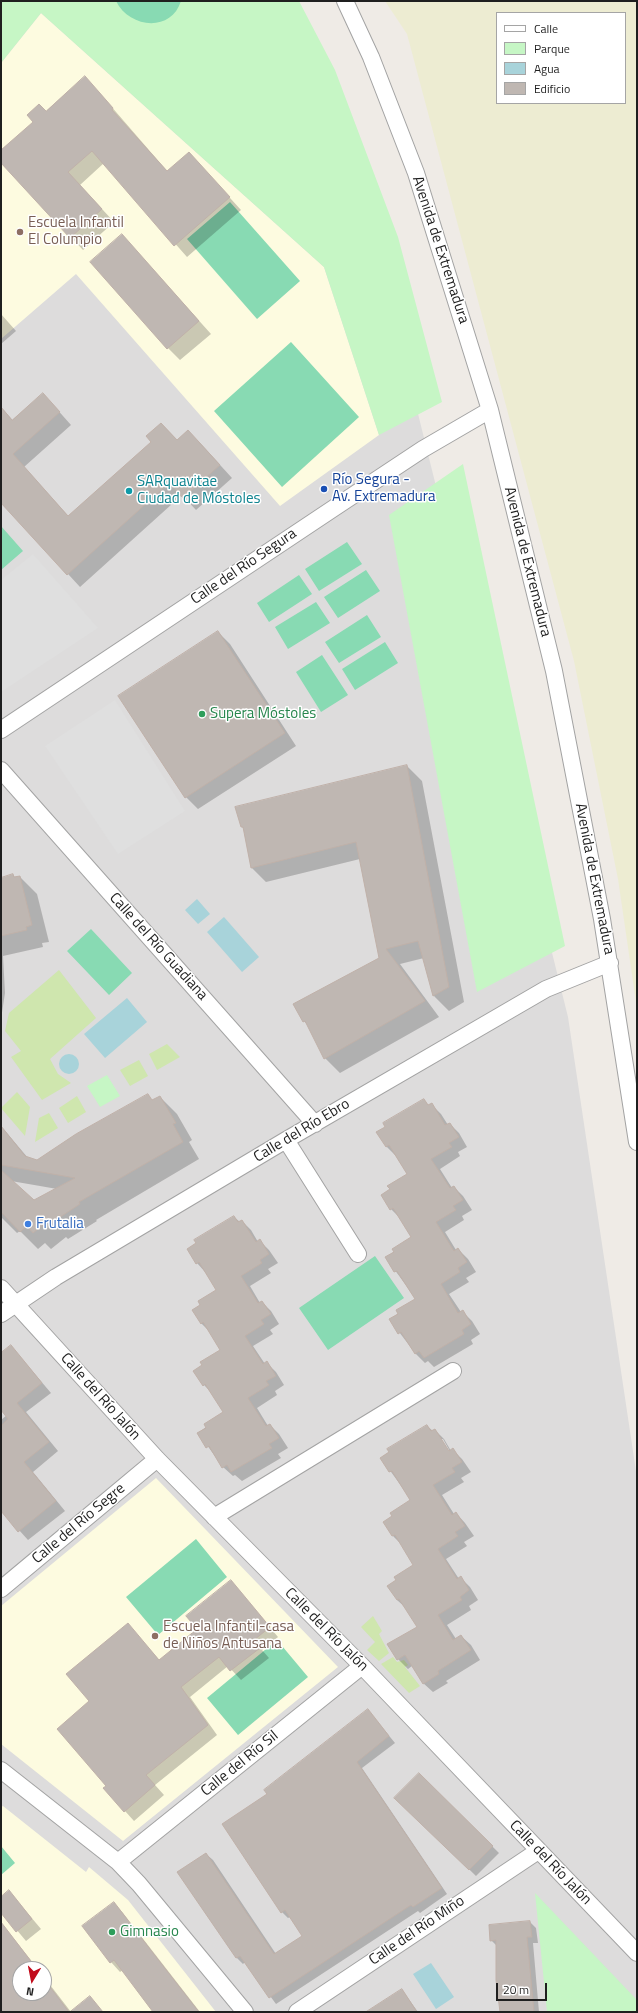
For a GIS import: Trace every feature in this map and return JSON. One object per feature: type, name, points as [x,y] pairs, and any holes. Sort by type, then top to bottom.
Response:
[{"type":"street","name":"Avenida de Extremadura","points":[[345,1],[371,57],[416,173],[490,410],[554,671],[610,962],[637,1142]]},
{"type":"street","name":"Calle del Río Segura","points":[[1,730],[359,491],[424,449],[490,410]]},
{"type":"street","name":"Calle del Río Guadiana","points":[[1,770],[315,1124]]},
{"type":"street","name":"Calle del Río Ebro","points":[[1,1314],[56,1277],[286,1140],[546,989],[610,962]]},
{"type":"street","points":[[286,1140],[358,1254]]},
{"type":"street","name":"Calle del Río Jalón","points":[[1,1288],[157,1459],[362,1666],[637,1953]]},
{"type":"street","points":[[214,1517],[453,1371]]},
{"type":"street","name":"Calle del Río Segre","points":[[1,1589],[157,1459]]},
{"type":"street","name":"Calle del Río Sil","points":[[118,1862],[362,1666]]},
{"type":"street","points":[[1,1770],[118,1862],[139,1884],[245,2012]]},
{"type":"street","name":"Calle del Río Miño","points":[[297,2012],[538,1851]]},
{"type":"shaded area","points":[[1,1],[333,72],[568,1017],[637,1478],[637,2012],[1,2012]]},
{"type":"shaded area","points":[[41,13],[324,267],[379,435],[280,506],[76,274],[1,339],[1,63]]},
{"type":"shaded area","points":[[33,554],[98,628],[1,692],[1,580]]},
{"type":"shaded area","points":[[115,700],[185,811],[118,854],[45,746]]},
{"type":"shaded area","name":"Escuela Infantil-casa de Niños Antusana","points":[[156,1478],[338,1667],[123,1841],[1,1744],[1,1606]]},
{"type":"shaded area","points":[[3,1806],[86,1872],[89,1867],[128,1900],[216,2012],[1,2012],[1,1807]]},
{"type":"green space","points":[[1,1],[299,1],[335,70],[398,237],[442,402],[379,435],[324,267],[41,13],[1,63]]},
{"type":"green space","points":[[116,1],[181,1],[176,11],[168,18],[159,22],[150,23],[130,17],[122,10]]},
{"type":"green space","points":[[385,1],[637,1],[637,1009],[618,879],[574,661],[407,34]]},
{"type":"green space","points":[[230,202],[300,281],[257,319],[187,239]]},
{"type":"green space","points":[[291,342],[359,417],[282,487],[214,411]]},
{"type":"green space","points":[[463,464],[565,946],[477,992],[389,515]]},
{"type":"green space","points":[[1,526],[23,551],[1,570]]},
{"type":"green space","points":[[347,542],[362,564],[319,591],[305,569]]},
{"type":"green space","points":[[366,570],[380,591],[338,618],[324,597]]},
{"type":"green space","points":[[299,575],[312,594],[269,622],[257,603]]},
{"type":"green space","points":[[316,602],[330,623],[288,649],[275,627]]},
{"type":"green space","points":[[367,615],[381,637],[339,663],[325,642]]},
{"type":"green space","points":[[385,642],[398,663],[355,690],[342,669]]},
{"type":"green space","points":[[322,655],[348,695],[321,712],[296,672]]},
{"type":"green space","points":[[91,929],[132,973],[109,995],[67,951]]},
{"type":"green space","points":[[59,970],[96,1018],[50,1059],[58,1074],[71,1083],[42,1100],[11,1057],[21,1051],[5,1031],[9,1013]]},
{"type":"green space","points":[[167,1044],[180,1057],[157,1070],[149,1054]]},
{"type":"green space","points":[[139,1060],[148,1076],[130,1086],[120,1070]]},
{"type":"green space","points":[[107,1075],[120,1096],[100,1107],[87,1086]]},
{"type":"green space","points":[[17,1092],[30,1107],[25,1136],[1,1108]]},
{"type":"green space","points":[[77,1096],[86,1112],[68,1123],[59,1108]]},
{"type":"green space","points":[[49,1113],[58,1128],[35,1142],[39,1118]]},
{"type":"green space","points":[[375,1256],[404,1298],[328,1350],[299,1308]]},
{"type":"green space","points":[[196,1539],[227,1577],[158,1635],[126,1597]]},
{"type":"green space","points":[[373,1616],[382,1631],[379,1634],[389,1653],[379,1661],[367,1650],[375,1642],[361,1627]]},
{"type":"green space","points":[[277,1640],[308,1677],[238,1735],[207,1698]]},
{"type":"green space","points":[[393,1657],[397,1662],[404,1660],[408,1665],[405,1667],[420,1686],[409,1693],[381,1664]]},
{"type":"green space","points":[[1,1846],[15,1863],[1,1875]]},
{"type":"green space","points":[[535,1893],[637,2000],[637,2012],[547,2012]]},
{"type":"water","points":[[197,899],[210,914],[198,924],[185,910]]},
{"type":"water","points":[[224,917],[259,957],[242,972],[207,932]]},
{"type":"water","points":[[127,998],[147,1022],[105,1058],[84,1034]]},
{"type":"water","points":[[65,1054],[73,1054],[79,1060],[79,1068],[73,1074],[65,1074],[59,1068],[59,1060]]},
{"type":"water","points":[[431,1963],[454,1997],[436,2009],[413,1974]]},
{"type":"building","points":[[85,76],[113,108],[112,110],[167,171],[189,152],[230,197],[174,246],[92,151],[68,172],[102,209],[70,238],[1,163],[1,150],[33,122],[27,115],[39,104],[46,111]]},
{"type":"building","points":[[122,234],[199,321],[167,349],[90,262]]},
{"type":"building","name":"SARquavitae Ciudad de Móstoles","points":[[43,393],[60,412],[13,454],[68,516],[151,442],[146,436],[161,423],[177,440],[188,430],[220,465],[183,498],[169,483],[67,575],[1,503],[1,407],[12,420]]},
{"type":"building","name":"Supera Móstoles","points":[[218,631],[285,733],[185,798],[118,696]]},
{"type":"building","points":[[407,765],[449,987],[433,996],[418,941],[386,949],[425,1001],[324,1059],[305,1021],[303,1022],[293,1004],[379,958],[356,842],[251,868],[243,827],[241,827],[235,807]]},
{"type":"building","points":[[13,874],[14,877],[20,876],[32,925],[26,927],[27,930],[1,936],[1,878]]},
{"type":"building","points":[[148,1094],[152,1100],[160,1096],[176,1123],[173,1124],[183,1142],[79,1202],[80,1204],[51,1223],[49,1220],[33,1233],[27,1226],[20,1232],[1,1212],[1,1170],[34,1200],[75,1178],[1,1165],[1,1126],[25,1156],[37,1160],[76,1134]]},
{"type":"building","points":[[424,1099],[428,1105],[432,1103],[445,1125],[450,1123],[459,1137],[449,1143],[452,1147],[431,1159],[450,1188],[454,1186],[463,1200],[453,1206],[456,1210],[436,1222],[454,1251],[458,1248],[467,1262],[458,1268],[460,1272],[441,1284],[458,1313],[463,1310],[471,1324],[462,1330],[464,1334],[424,1358],[419,1351],[415,1354],[401,1332],[398,1334],[389,1319],[398,1314],[396,1310],[415,1299],[397,1271],[394,1272],[385,1257],[394,1252],[392,1249],[411,1237],[393,1208],[390,1210],[381,1195],[390,1189],[387,1186],[407,1174],[389,1145],[386,1147],[376,1132],[385,1127],[383,1123]]},
{"type":"building","points":[[234,1216],[238,1222],[242,1220],[256,1242],[260,1239],[269,1254],[260,1260],[262,1263],[241,1276],[258,1303],[262,1301],[271,1314],[261,1320],[264,1324],[245,1336],[263,1364],[267,1361],[276,1376],[266,1381],[269,1385],[248,1398],[266,1426],[270,1424],[279,1438],[269,1444],[272,1448],[231,1472],[227,1465],[222,1468],[209,1446],[206,1448],[197,1433],[206,1428],[204,1424],[223,1412],[205,1384],[203,1386],[193,1371],[202,1365],[200,1362],[220,1350],[203,1322],[201,1324],[192,1310],[200,1305],[198,1301],[216,1290],[199,1262],[196,1264],[187,1249],[196,1243],[194,1240]]},
{"type":"building","points":[[11,1345],[42,1383],[17,1403],[49,1442],[24,1462],[56,1501],[18,1532],[1,1511],[1,1426],[8,1419],[1,1410],[1,1353]]},
{"type":"building","points":[[427,1425],[431,1431],[435,1429],[449,1451],[453,1448],[462,1462],[452,1468],[455,1472],[433,1485],[452,1515],[456,1512],[465,1526],[455,1532],[458,1536],[438,1549],[457,1579],[461,1576],[469,1590],[460,1597],[462,1600],[438,1615],[453,1640],[461,1635],[471,1650],[438,1671],[439,1674],[423,1684],[405,1655],[397,1660],[387,1644],[417,1627],[399,1599],[397,1600],[387,1586],[396,1580],[394,1577],[413,1565],[395,1535],[392,1536],[383,1522],[392,1516],[390,1513],[410,1500],[392,1471],[389,1472],[380,1458],[389,1452],[387,1449]]},
{"type":"building","points":[[231,1580],[270,1627],[254,1640],[260,1648],[230,1671],[219,1657],[181,1687],[208,1725],[146,1775],[155,1785],[124,1812],[103,1788],[106,1786],[57,1729],[89,1701],[66,1674],[128,1623],[159,1660],[197,1629],[186,1616]]},
{"type":"building","points":[[368,1709],[389,1736],[357,1762],[442,1888],[413,1907],[411,1905],[269,1998],[240,1956],[236,1958],[177,1872],[206,1853],[274,1954],[302,1936],[285,1910],[281,1913],[222,1824],[267,1794],[264,1790]]},
{"type":"building","points":[[419,1773],[493,1846],[469,1870],[394,1798]]},
{"type":"building","points":[[9,1890],[32,1919],[16,1932],[1,1913],[1,1897]]},
{"type":"building","points":[[114,1902],[199,2012],[153,2012],[114,1960],[110,1963],[82,1926]]},
{"type":"building","points":[[530,1921],[532,1937],[527,1937],[534,2012],[500,2012],[496,1980],[496,1940],[490,1941],[489,1925]]},
{"type":"building","points":[[1,1922],[31,1961],[12,1961],[12,2001],[52,2001],[52,1990],[69,2012],[1,2012]]},
{"type":"building","points":[[402,1989],[417,2012],[366,2012]]},
{"type":"building","points":[[90,1996],[103,2012],[70,2012]]},
{"type":"place","name":"Escuela Infantil El Columpio","points":[[20,232]]},
{"type":"place","name":"Río Segura - Av. Extremadura","points":[[324,489]]},
{"type":"place","name":"SARquavitae Ciudad de Móstoles","points":[[129,491]]},
{"type":"place","name":"Supera Móstoles","points":[[202,714]]},
{"type":"place","name":"Frutalia","points":[[28,1224]]},
{"type":"place","name":"Escuela Infantil-casa de Niños Antusana","points":[[155,1636]]},
{"type":"place","name":"Gimnasio","points":[[112,1932]]}]
